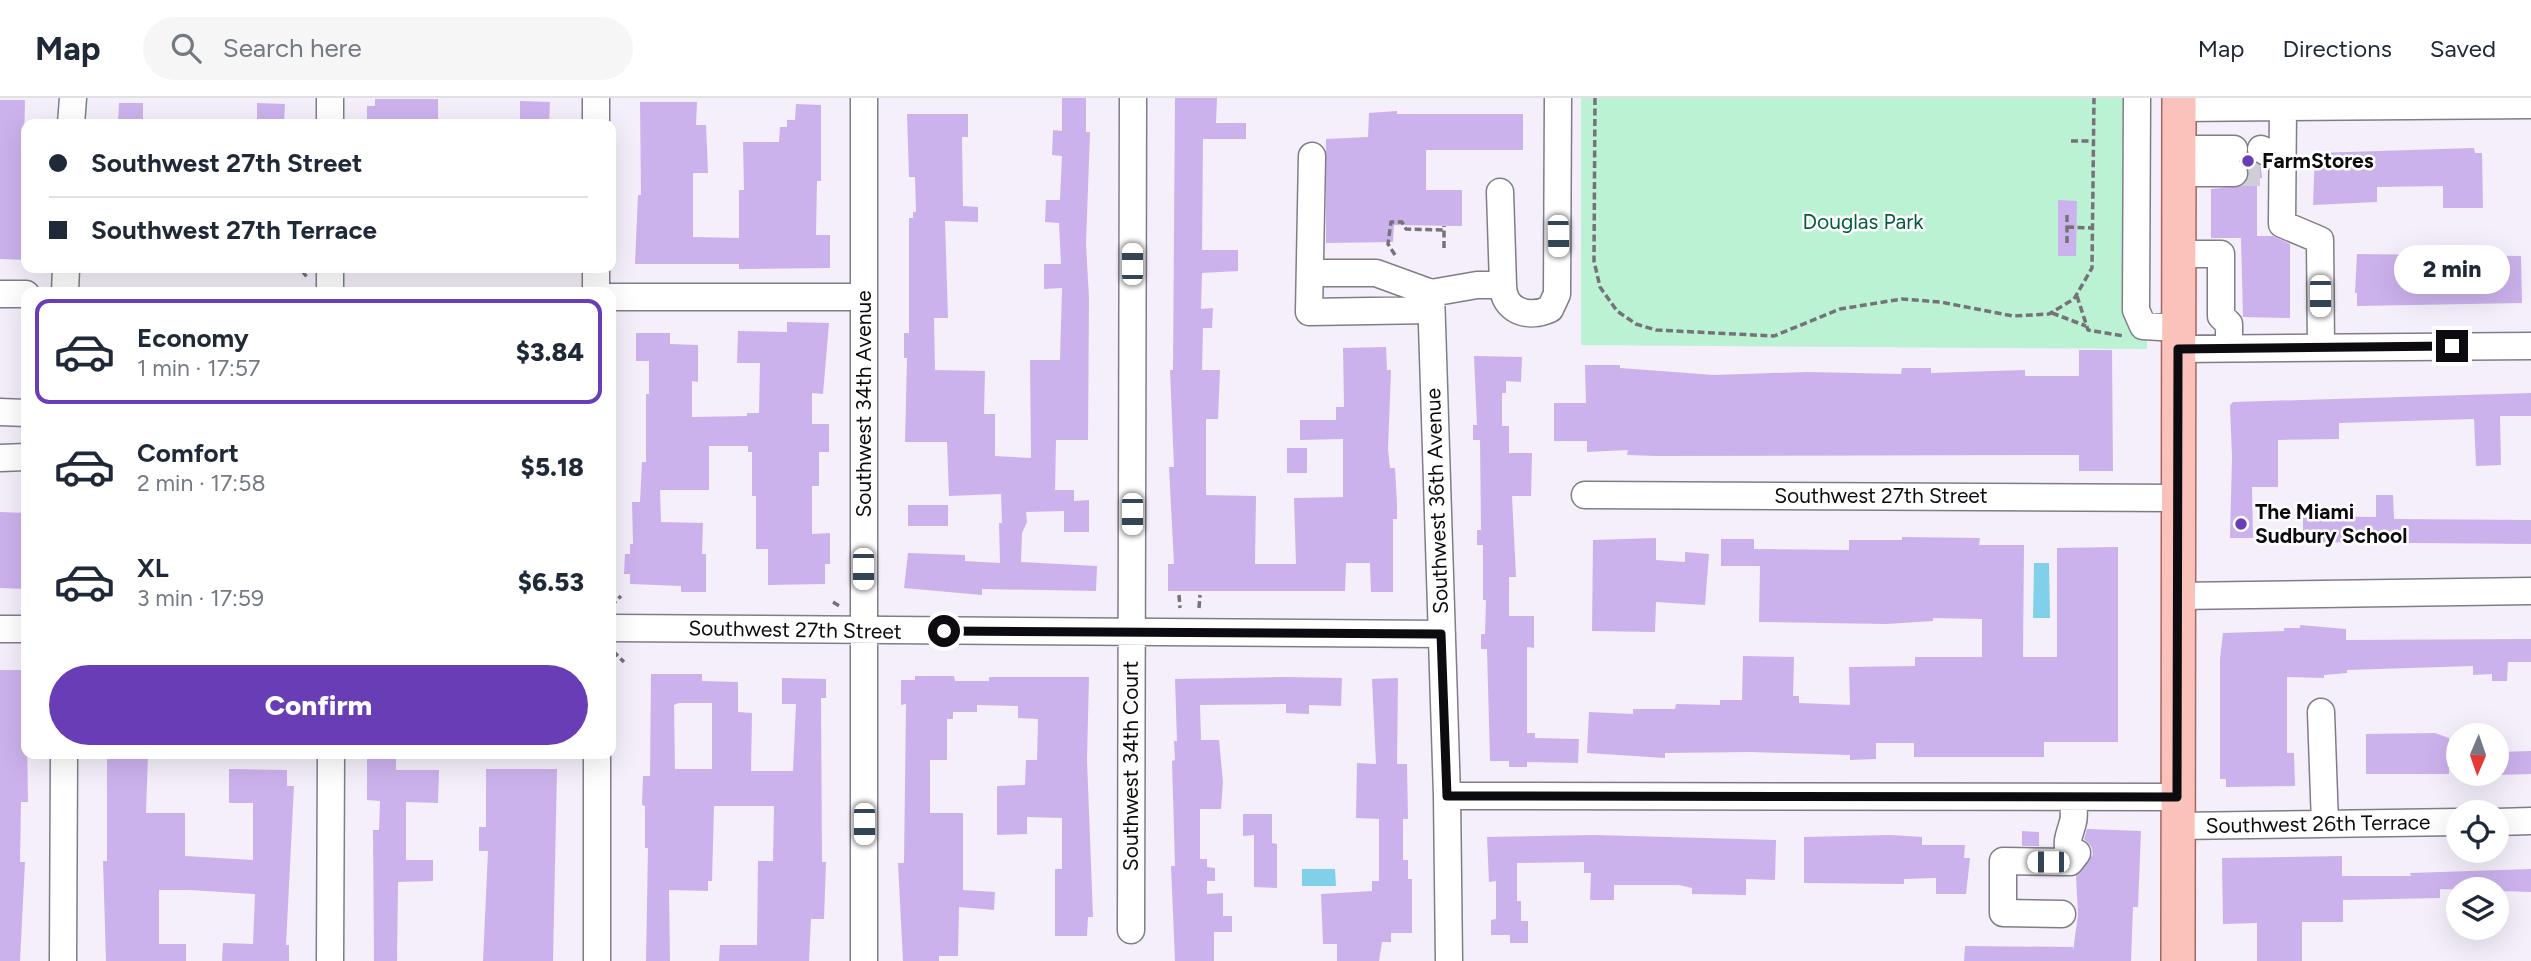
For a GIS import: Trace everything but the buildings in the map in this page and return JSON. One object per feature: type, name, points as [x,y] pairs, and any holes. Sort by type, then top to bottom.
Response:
[{"type":"main road","points":[[2178,961],[2176,498],[2179,103]]},
{"type":"street","points":[[71,119],[72,98]]},
{"type":"street","points":[[330,98],[330,119]]},
{"type":"street","points":[[596,98],[596,119]]},
{"type":"street","name":"Southwest 34th Avenue","points":[[864,98],[864,961]]},
{"type":"street","name":"Southwest 34th Court","points":[[1130,930],[1133,98]]},
{"type":"street","points":[[1500,192],[1503,296],[1509,305],[1522,313],[1540,313],[1550,309],[1558,293],[1558,98]]},
{"type":"street","points":[[2137,98],[2136,310],[2143,326],[2178,326],[2229,348],[2531,345]]},
{"type":"street","points":[[2179,103],[2283,107],[2531,105]]},
{"type":"street","points":[[2283,107],[2268,161],[2282,224],[2320,240],[2321,347]]},
{"type":"street","points":[[1312,156],[1310,312],[1431,301],[1477,285],[1503,285]]},
{"type":"street","points":[[2179,161],[2234,161]]},
{"type":"street","points":[[2178,254],[2221,254],[2221,316],[2229,324],[2229,348]]},
{"type":"street","points":[[1311,273],[1376,273],[1431,301]]},
{"type":"street","points":[[0,294],[21,294]]},
{"type":"street","points":[[616,297],[864,297]]},
{"type":"street","points":[[2178,326],[2221,300]]},
{"type":"street","name":"Southwest 36th Avenue","points":[[1431,301],[1447,796],[1449,961]]},
{"type":"street","points":[[0,412],[21,413]]},
{"type":"street","points":[[0,458],[21,457]]},
{"type":"street","name":"Southwest 27th Street","points":[[1585,495],[2176,498]]},
{"type":"street","points":[[2177,596],[2531,590]]},
{"type":"street","name":"Southwest 27th Street","points":[[616,628],[1441,634]]},
{"type":"street","points":[[0,629],[21,629]]},
{"type":"street","points":[[2321,712],[2325,824]]},
{"type":"street","points":[[63,961],[64,759]]},
{"type":"street","points":[[331,759],[331,961]]},
{"type":"street","points":[[597,759],[597,961]]},
{"type":"street","name":"Southwest 26th Terrace","points":[[1447,796],[2074,797],[2177,812],[2325,824],[2446,822]]},
{"type":"street","points":[[2062,914],[2003,913],[2003,861],[2070,862],[2075,841],[2074,797]]},
{"type":"street","points":[[2509,822],[2531,821]]},
{"type":"path","points":[[1595,98],[1595,271],[1608,300],[1636,324],[1656,330],[1765,337],[1796,329],[1840,309],[1902,299],[1940,302],[2013,316],[2051,313],[2085,326],[2095,333],[2131,337]]},
{"type":"path","points":[[2051,313],[2077,296],[2092,268],[2094,98]]},
{"type":"path","points":[[2071,141],[2094,141]]},
{"type":"path","points":[[2067,213],[2067,243]]},
{"type":"path","points":[[1394,253],[1388,244],[1391,222],[1402,222],[1406,229],[1444,228],[1444,247]]},
{"type":"path","points":[[2067,227],[2094,228]]},
{"type":"path","points":[[2077,296],[2085,326]]},
{"type":"path","points":[[1180,595],[1180,608]]},
{"type":"path","points":[[1199,608],[1200,595]]},
{"type":"path","points":[[616,601],[621,596]]},
{"type":"path","points":[[616,654],[624,663]]},
{"type":"green space","name":"Douglas Park","points":[[1581,98],[2148,98],[2147,349],[1581,345]]},
{"type":"water","points":[[2034,563],[2049,563],[2050,618],[2033,618]]},
{"type":"water","points":[[1302,869],[1335,869],[1336,886],[1302,886]]},
{"type":"tunnel","points":[[2234,173],[2261,173]]},
{"type":"place","name":"FarmStores","points":[[2248,161]]},
{"type":"place","name":"The Miami Sudbury School","points":[[2241,524]]},
{"type":"route","points":[[944,631],[1441,634],[1447,796],[2177,797],[2178,349],[2452,346]]}]
